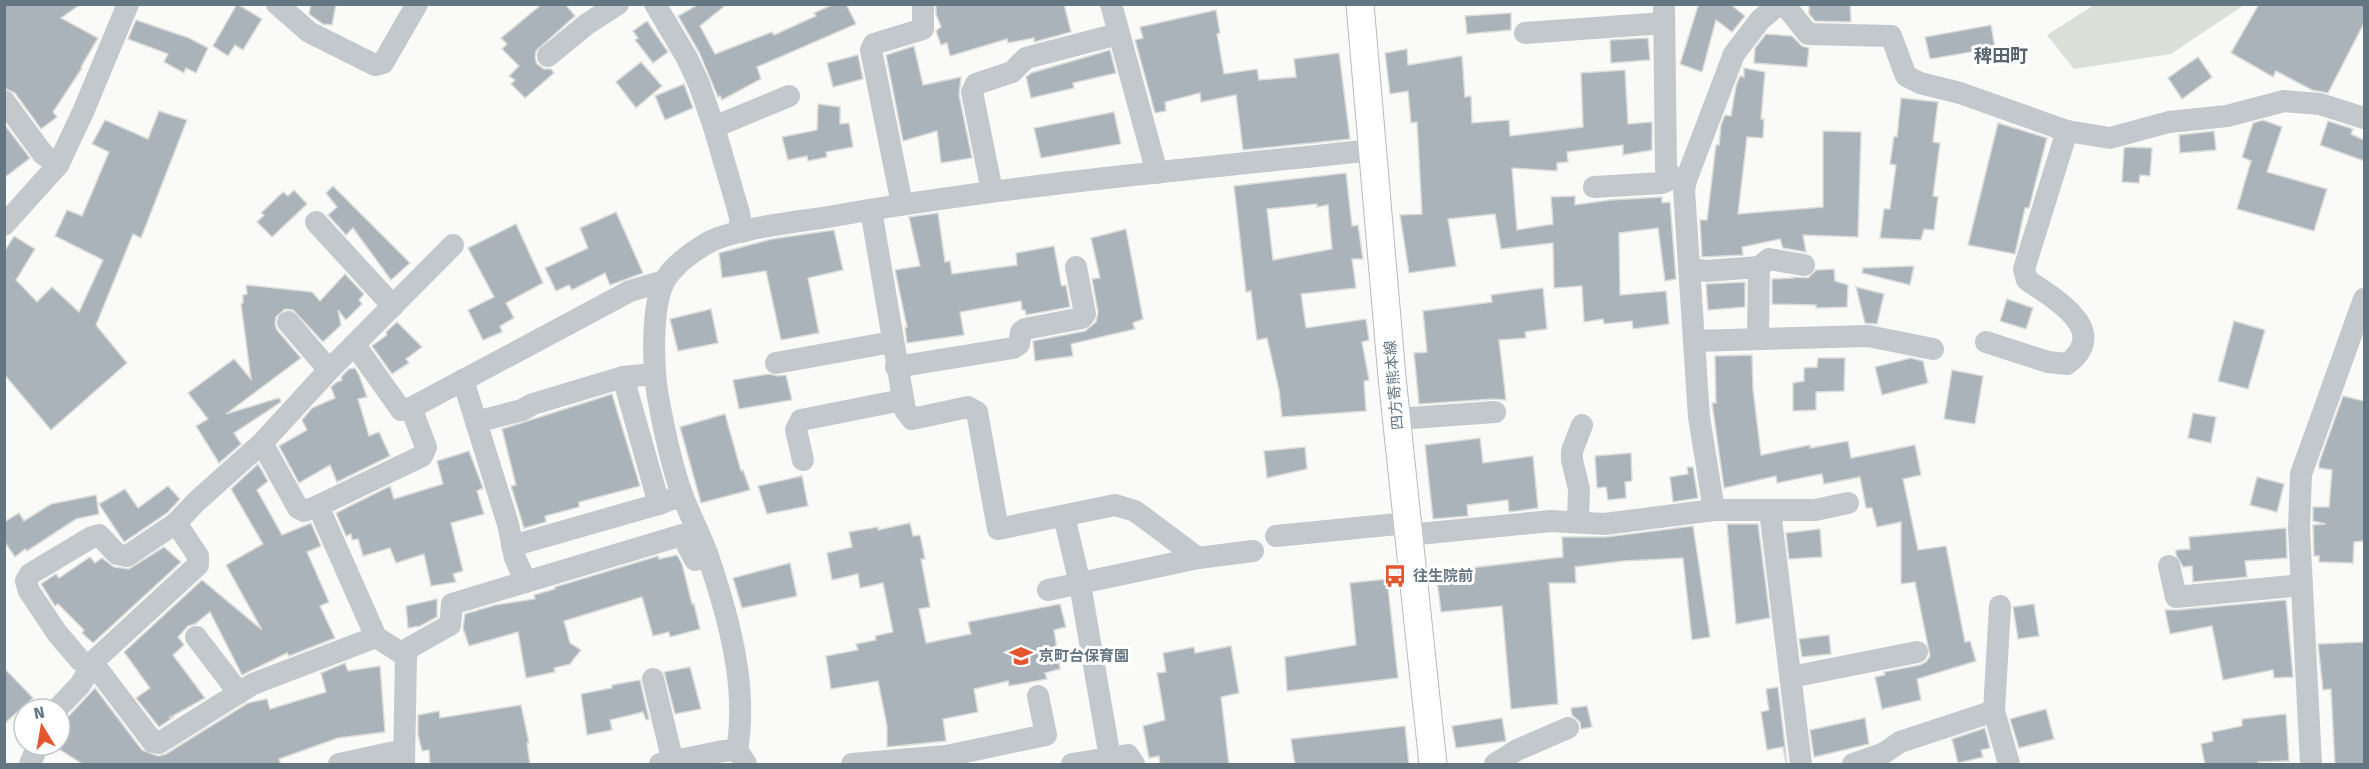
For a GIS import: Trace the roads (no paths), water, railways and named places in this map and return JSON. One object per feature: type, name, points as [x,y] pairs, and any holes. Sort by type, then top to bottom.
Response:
[{"type":"main road","name":"四方寄熊本線","points":[[1360,4],[1397,419],[1433,765]]},
{"type":"street","points":[[4,225],[58,165],[128,4]]},
{"type":"street","points":[[277,4],[309,32],[375,65],[383,63],[417,4]]},
{"type":"street","points":[[548,56],[587,24],[618,4]]},
{"type":"street","points":[[655,4],[687,58],[714,127],[739,213],[742,232]]},
{"type":"street","points":[[902,204],[871,50],[874,44],[923,28],[923,4]]},
{"type":"street","points":[[1111,4],[1156,173]]},
{"type":"street","points":[[1679,179],[1734,54],[1760,20],[1779,4]]},
{"type":"street","points":[[1784,4],[1808,34],[1892,36],[1906,76],[1920,83],[1960,93],[2067,131],[2110,138],[2169,122],[2227,116],[2284,101],[2320,104],[2364,118]]},
{"type":"street","points":[[1525,33],[1664,14],[1666,169],[1679,179],[1684,190],[1699,417],[1714,510]]},
{"type":"street","points":[[992,191],[972,92],[976,84],[1012,72],[1026,58],[1118,34]]},
{"type":"street","points":[[714,127],[789,96]]},
{"type":"street","points":[[4,101],[43,154],[58,165]]},
{"type":"street","points":[[1986,342],[2048,362],[2067,364],[2082,348],[2083,339],[2072,312],[2027,280],[2024,269],[2067,131]]},
{"type":"street","points":[[653,679],[666,763],[723,751],[742,758],[740,698],[731,637],[709,557],[682,495],[665,433],[654,374],[657,300],[664,280],[706,243],[742,232],[992,191],[1374,150]]},
{"type":"street","points":[[1594,188],[1662,183],[1679,179]]},
{"type":"street","points":[[871,210],[905,410],[912,419],[968,407],[977,412],[998,529],[1115,505],[1135,511],[1198,558]]},
{"type":"street","points":[[316,222],[393,306]]},
{"type":"street","points":[[376,638],[253,684],[159,742],[153,742],[99,670],[81,660],[57,633],[29,591],[26,581],[30,574],[99,535],[117,554],[127,556],[176,523],[197,501],[262,443],[329,370],[453,245]]},
{"type":"street","points":[[1689,268],[1706,271],[1759,267],[1769,259],[1804,265]]},
{"type":"street","points":[[896,366],[1013,348],[1019,344],[1021,332],[1025,329],[1082,318],[1086,314],[1076,267]]},
{"type":"street","points":[[1758,338],[1759,267]]},
{"type":"street","points":[[355,345],[401,410],[411,408],[630,291],[664,280]]},
{"type":"street","points":[[2311,765],[2299,529],[2301,474],[2364,299]]},
{"type":"street","points":[[288,322],[329,370]]},
{"type":"street","points":[[1694,341],[1868,336],[1933,349]]},
{"type":"street","points":[[776,363],[892,342]]},
{"type":"street","points":[[476,423],[623,377],[654,374]]},
{"type":"street","points":[[623,377],[659,504]]},
{"type":"street","points":[[463,380],[508,525],[512,546],[526,582]]},
{"type":"street","points":[[803,460],[796,430],[801,420],[902,400]]},
{"type":"street","points":[[262,443],[298,508],[304,511],[422,456],[426,447],[411,408]]},
{"type":"street","points":[[1397,419],[1495,412]]},
{"type":"street","points":[[1578,522],[1579,489],[1572,451],[1582,425]]},
{"type":"street","points":[[512,546],[659,504],[682,495]]},
{"type":"street","points":[[1276,536],[1551,521],[1604,524],[1714,510],[1815,510],[1848,503]]},
{"type":"street","points":[[318,506],[376,638],[406,656]]},
{"type":"street","points":[[1770,511],[1785,650],[1791,677],[1801,765]]},
{"type":"street","points":[[1064,516],[1080,584],[1110,758]]},
{"type":"street","points":[[68,697],[80,685],[96,659],[198,565],[198,556],[176,523]]},
{"type":"street","points":[[339,765],[404,758],[406,656],[409,648],[450,626],[452,604],[682,535],[695,560],[709,557]]},
{"type":"street","points":[[1048,590],[1198,558],[1253,551]]},
{"type":"street","points":[[2169,566],[2176,597],[2302,585]]},
{"type":"street","points":[[2000,606],[1994,711],[2009,765]]},
{"type":"street","points":[[196,637],[239,693]]},
{"type":"street","points":[[1791,677],[1917,651]]},
{"type":"street","points":[[852,765],[951,760],[1046,735],[1038,696]]},
{"type":"street","points":[[1853,765],[1884,753],[1900,742],[1994,711]]},
{"type":"street","points":[[1495,765],[1517,750],[1568,728]]},
{"type":"street","points":[[1071,765],[1128,755],[1134,765]]},
{"type":"place","name":"往生院前","points":[[1395,576]]},
{"type":"place","name":"京町台保育園","points":[[1021,656]]},
{"type":"district","name":"稗田町","points":[[2001,56]]}]
